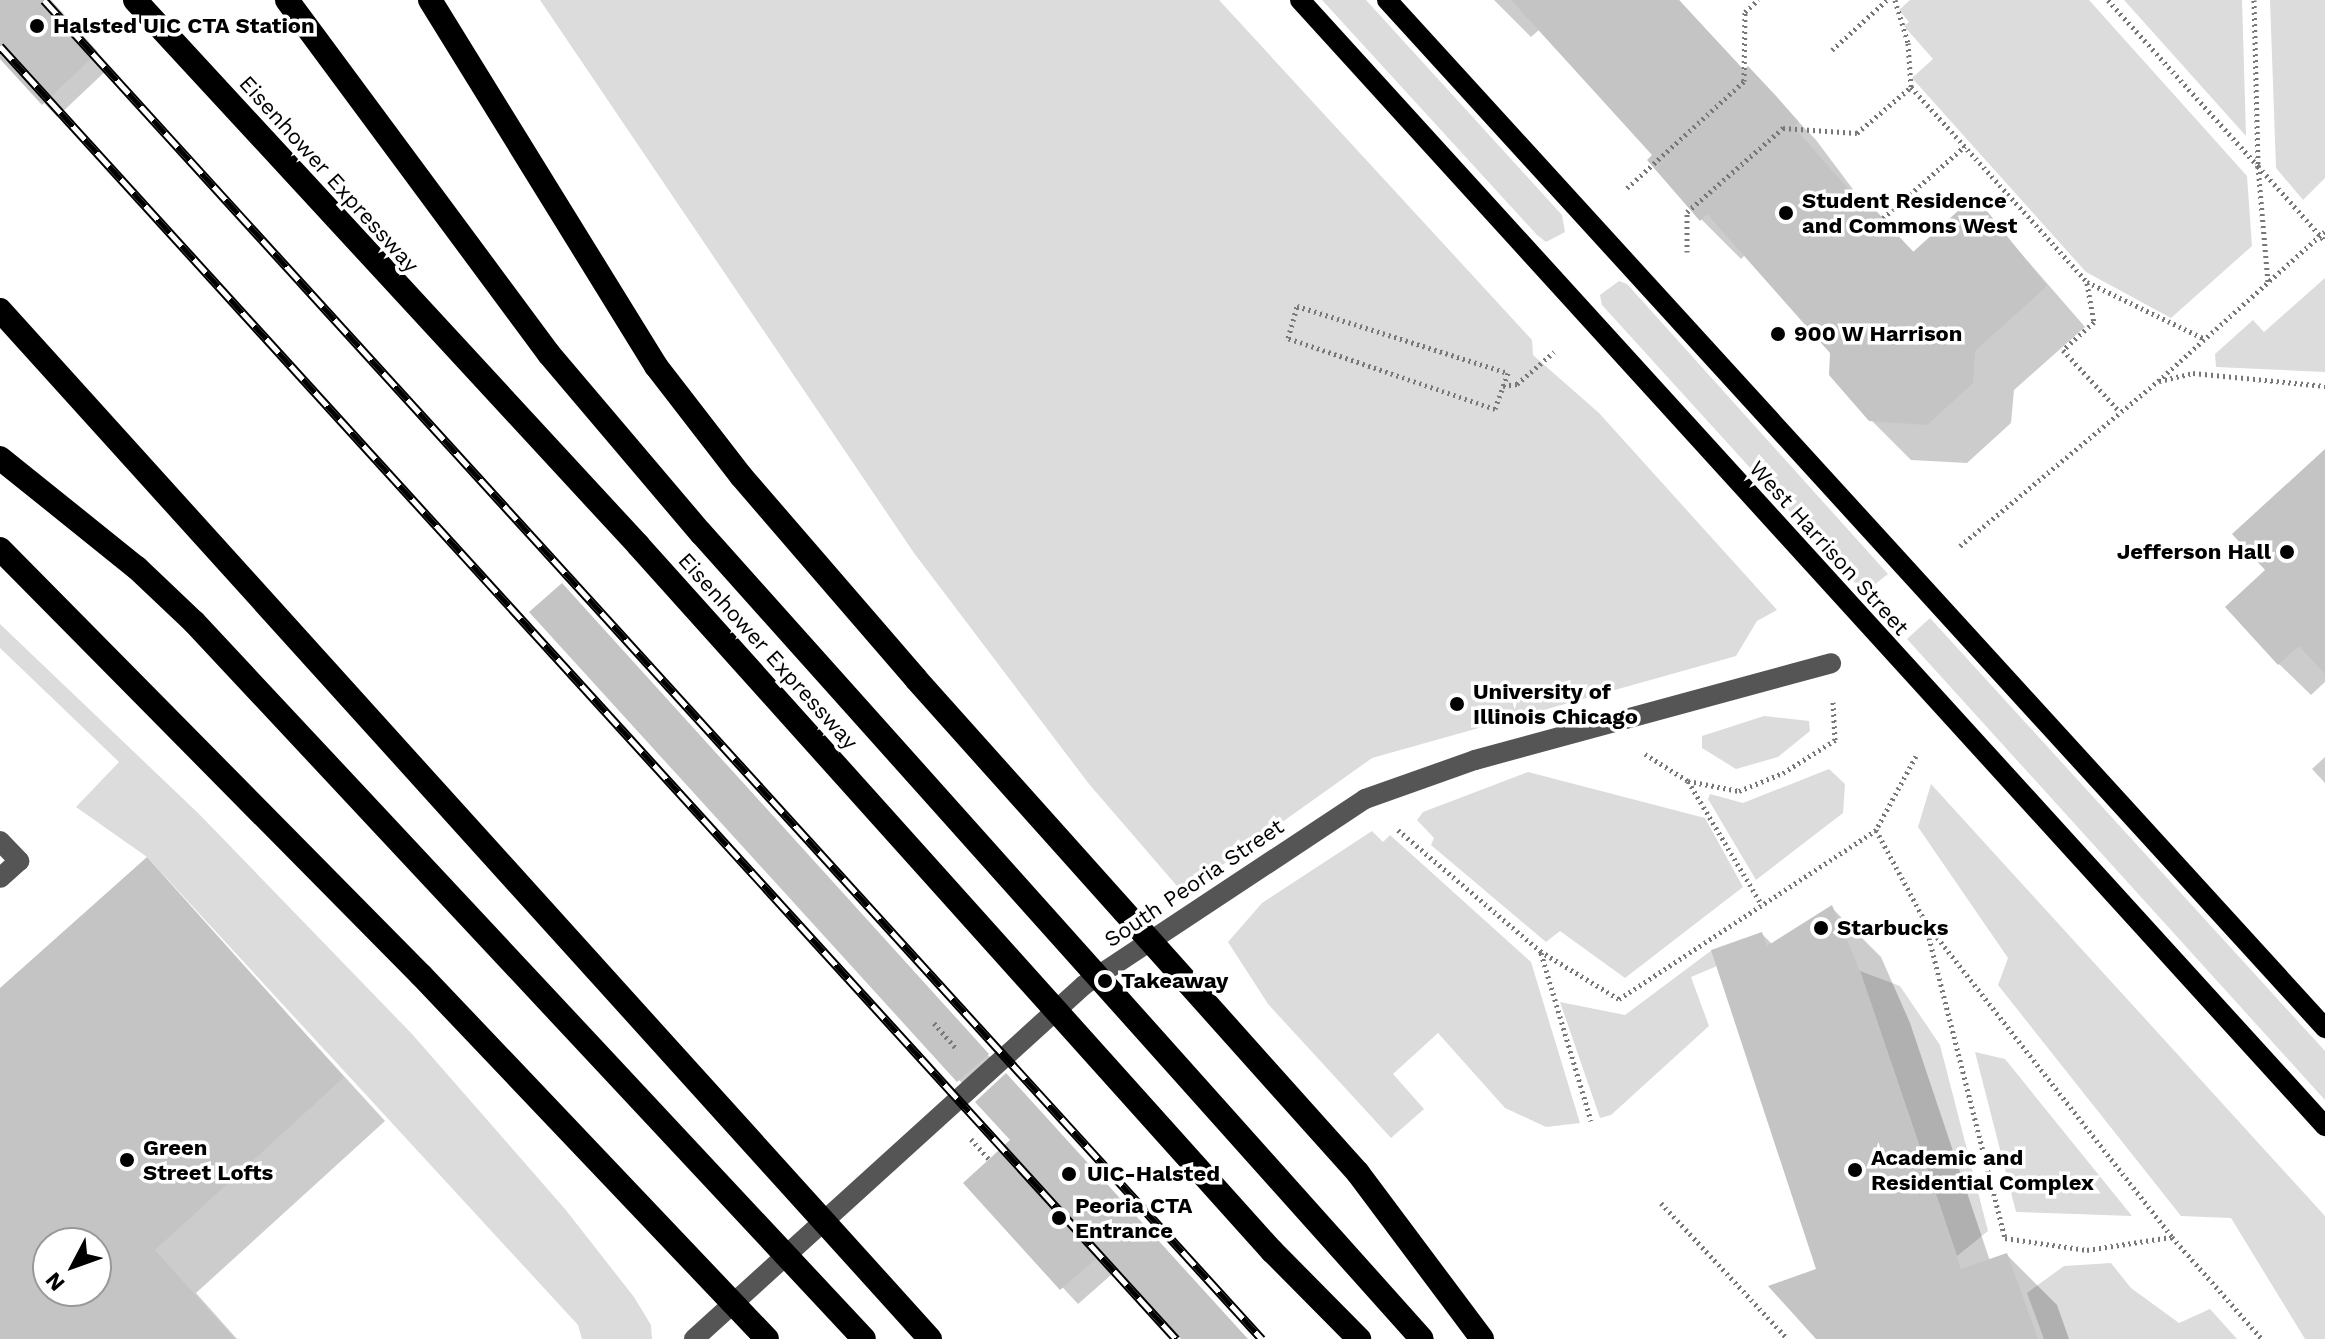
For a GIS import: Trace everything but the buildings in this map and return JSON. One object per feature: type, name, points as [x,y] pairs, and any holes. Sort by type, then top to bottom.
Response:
[{"type":"highway","name":"Eisenhower Expressway","points":[[135,0],[648,557],[1272,1251],[1359,1339]]},
{"type":"highway","points":[[287,0],[539,341],[690,521],[1422,1339]]},
{"type":"highway","points":[[430,0],[454,44],[656,366],[741,476],[926,691],[1358,1173],[1482,1339]]},
{"type":"highway","points":[[443,0],[454,44]]},
{"type":"highway","points":[[0,310],[930,1339]]},
{"type":"highway","points":[[0,458],[137,568],[194,622],[864,1339]]},
{"type":"highway","points":[[0,549],[421,975],[767,1339]]},
{"type":"main road","name":"West Harrison Street","points":[[1300,0],[2325,1126]]},
{"type":"main road","name":"West Harrison Street","points":[[1387,0],[2325,1028]]},
{"type":"street","name":"South Peoria Street","points":[[694,1339],[1084,985],[1365,799],[1600,726],[1831,663]]},
{"type":"street","points":[[0,841],[19,861],[0,878]]},
{"type":"path","points":[[1627,188],[1744,81],[1745,12],[1758,0]]},
{"type":"path","points":[[1832,50],[1887,0]]},
{"type":"path","points":[[1895,0],[1908,43],[1911,87],[2087,282],[2205,339]]},
{"type":"path","points":[[2108,0],[2322,233],[2325,241]]},
{"type":"path","points":[[2254,0],[2258,166],[2268,282]]},
{"type":"path","points":[[1687,252],[1687,212],[1783,128],[1857,133],[1911,87]]},
{"type":"path","points":[[1883,218],[1965,146]]},
{"type":"path","points":[[1960,546],[2158,381],[2322,233]]},
{"type":"path","points":[[2087,282],[2094,322],[2063,350],[2120,412]]},
{"type":"path","points":[[1297,306],[1508,373],[1503,386],[1495,409],[1288,338],[1297,306]]},
{"type":"path","points":[[1503,386],[1517,384],[1554,352]]},
{"type":"path","points":[[2158,381],[2193,373],[2325,386]]},
{"type":"path","points":[[1600,726],[1688,781],[1739,791],[1783,773],[1835,740],[1831,663]]},
{"type":"path","points":[[1365,799],[1540,951],[1619,999],[1876,830],[1916,756]]},
{"type":"path","points":[[1688,781],[1762,905]]},
{"type":"path","points":[[1876,830],[1926,923],[2172,1237],[2262,1339]]},
{"type":"path","points":[[1926,923],[2005,1238],[2087,1250],[2172,1237]]},
{"type":"path","points":[[1540,951],[1591,1121]]},
{"type":"path","points":[[1661,1203],[1788,1339]]},
{"type":"shaded area","points":[[540,0],[1219,0],[1532,340],[1533,355],[1599,413],[1777,610],[1757,621],[1736,656],[1372,758],[1183,893],[1089,784],[914,553]]},
{"type":"shaded area","points":[[1322,0],[1366,0],[1562,215],[1565,232],[1546,242],[1537,235]]},
{"type":"shaded area","points":[[1910,0],[2089,0],[2247,176],[2252,246],[2171,318],[2086,272],[1912,78],[1933,59],[1904,26],[1909,22],[1899,10]]},
{"type":"shaded area","points":[[2124,0],[2242,0],[2246,136]]},
{"type":"shaded area","points":[[2270,0],[2325,0],[2325,178],[2303,200],[2276,168]]},
{"type":"shaded area","points":[[2325,278],[2325,372],[2216,367],[2215,354],[2253,320],[2264,332]]},
{"type":"shaded area","points":[[1619,281],[1627,284],[1888,574],[1864,593],[1602,305],[1600,295]]},
{"type":"shaded area","points":[[1930,618],[2325,1051],[2325,1100],[1907,639]]},
{"type":"shaded area","points":[[0,624],[199,814],[412,1034],[565,1209],[634,1297],[651,1325],[652,1339],[582,1339],[578,1325],[147,857],[76,807],[119,762],[0,648]]},
{"type":"shaded area","points":[[1764,716],[1809,721],[1810,731],[1778,757],[1736,769],[1702,748],[1702,736]]},
{"type":"shaded area","points":[[1829,769],[1845,784],[1843,813],[1756,880],[1708,799],[1710,794],[1743,803]]},
{"type":"shaded area","points":[[1528,772],[1705,818],[1743,887],[1625,978],[1560,931],[1546,942],[1431,845],[1434,838],[1417,820],[1423,812]]},
{"type":"shaded area","points":[[1931,784],[2325,1216],[2325,1339],[2305,1339],[2231,1218],[2181,1216],[1998,985],[2008,958],[1918,827]]},
{"type":"shaded area","points":[[1372,831],[1383,842],[1390,835],[1531,962],[1580,1123],[1546,1127],[1505,1108],[1438,1033],[1393,1074],[1424,1109],[1391,1138],[1268,1004],[1228,942],[1262,903]]},
{"type":"shaded area","points":[[1712,950],[1717,966],[1691,977],[1709,1026],[1611,1115],[1600,1118],[1560,1002],[1625,1015]]},
{"type":"shaded area","points":[[1860,971],[1900,986],[1940,1045],[1988,1231],[1957,1256]]},
{"type":"shaded area","points":[[1975,1052],[2005,1059],[2132,1216],[2016,1212]]},
{"type":"shaded area","points":[[2111,1263],[2131,1288],[2179,1323],[2210,1309],[2237,1339],[2044,1339],[2027,1293],[2064,1266]]},
{"type":"railway","points":[[44,0],[1262,1339]]},
{"type":"railway","points":[[0,46],[1176,1339]]},
{"type":"place","name":"Halsted UIC CTA Station","points":[[37,26]]},
{"type":"place","name":"Student Residence and Commons West","points":[[1786,213]]},
{"type":"place","name":"900 W Harrison","points":[[1778,334]]},
{"type":"place","name":"Jefferson Hall","points":[[2287,552]]},
{"type":"place","name":"University of Illinois Chicago","points":[[1457,704]]},
{"type":"place","name":"Starbucks","points":[[1821,928]]},
{"type":"place","name":"Takeaway","points":[[1105,981]]},
{"type":"place","name":"Green Street Lofts","points":[[127,1160]]},
{"type":"place","name":"Academic and Residential Complex","points":[[1855,1170]]},
{"type":"place","name":"UIC-Halsted","points":[[1069,1174]]},
{"type":"place","name":"Peoria CTA Entrance","points":[[1059,1218]]}]
